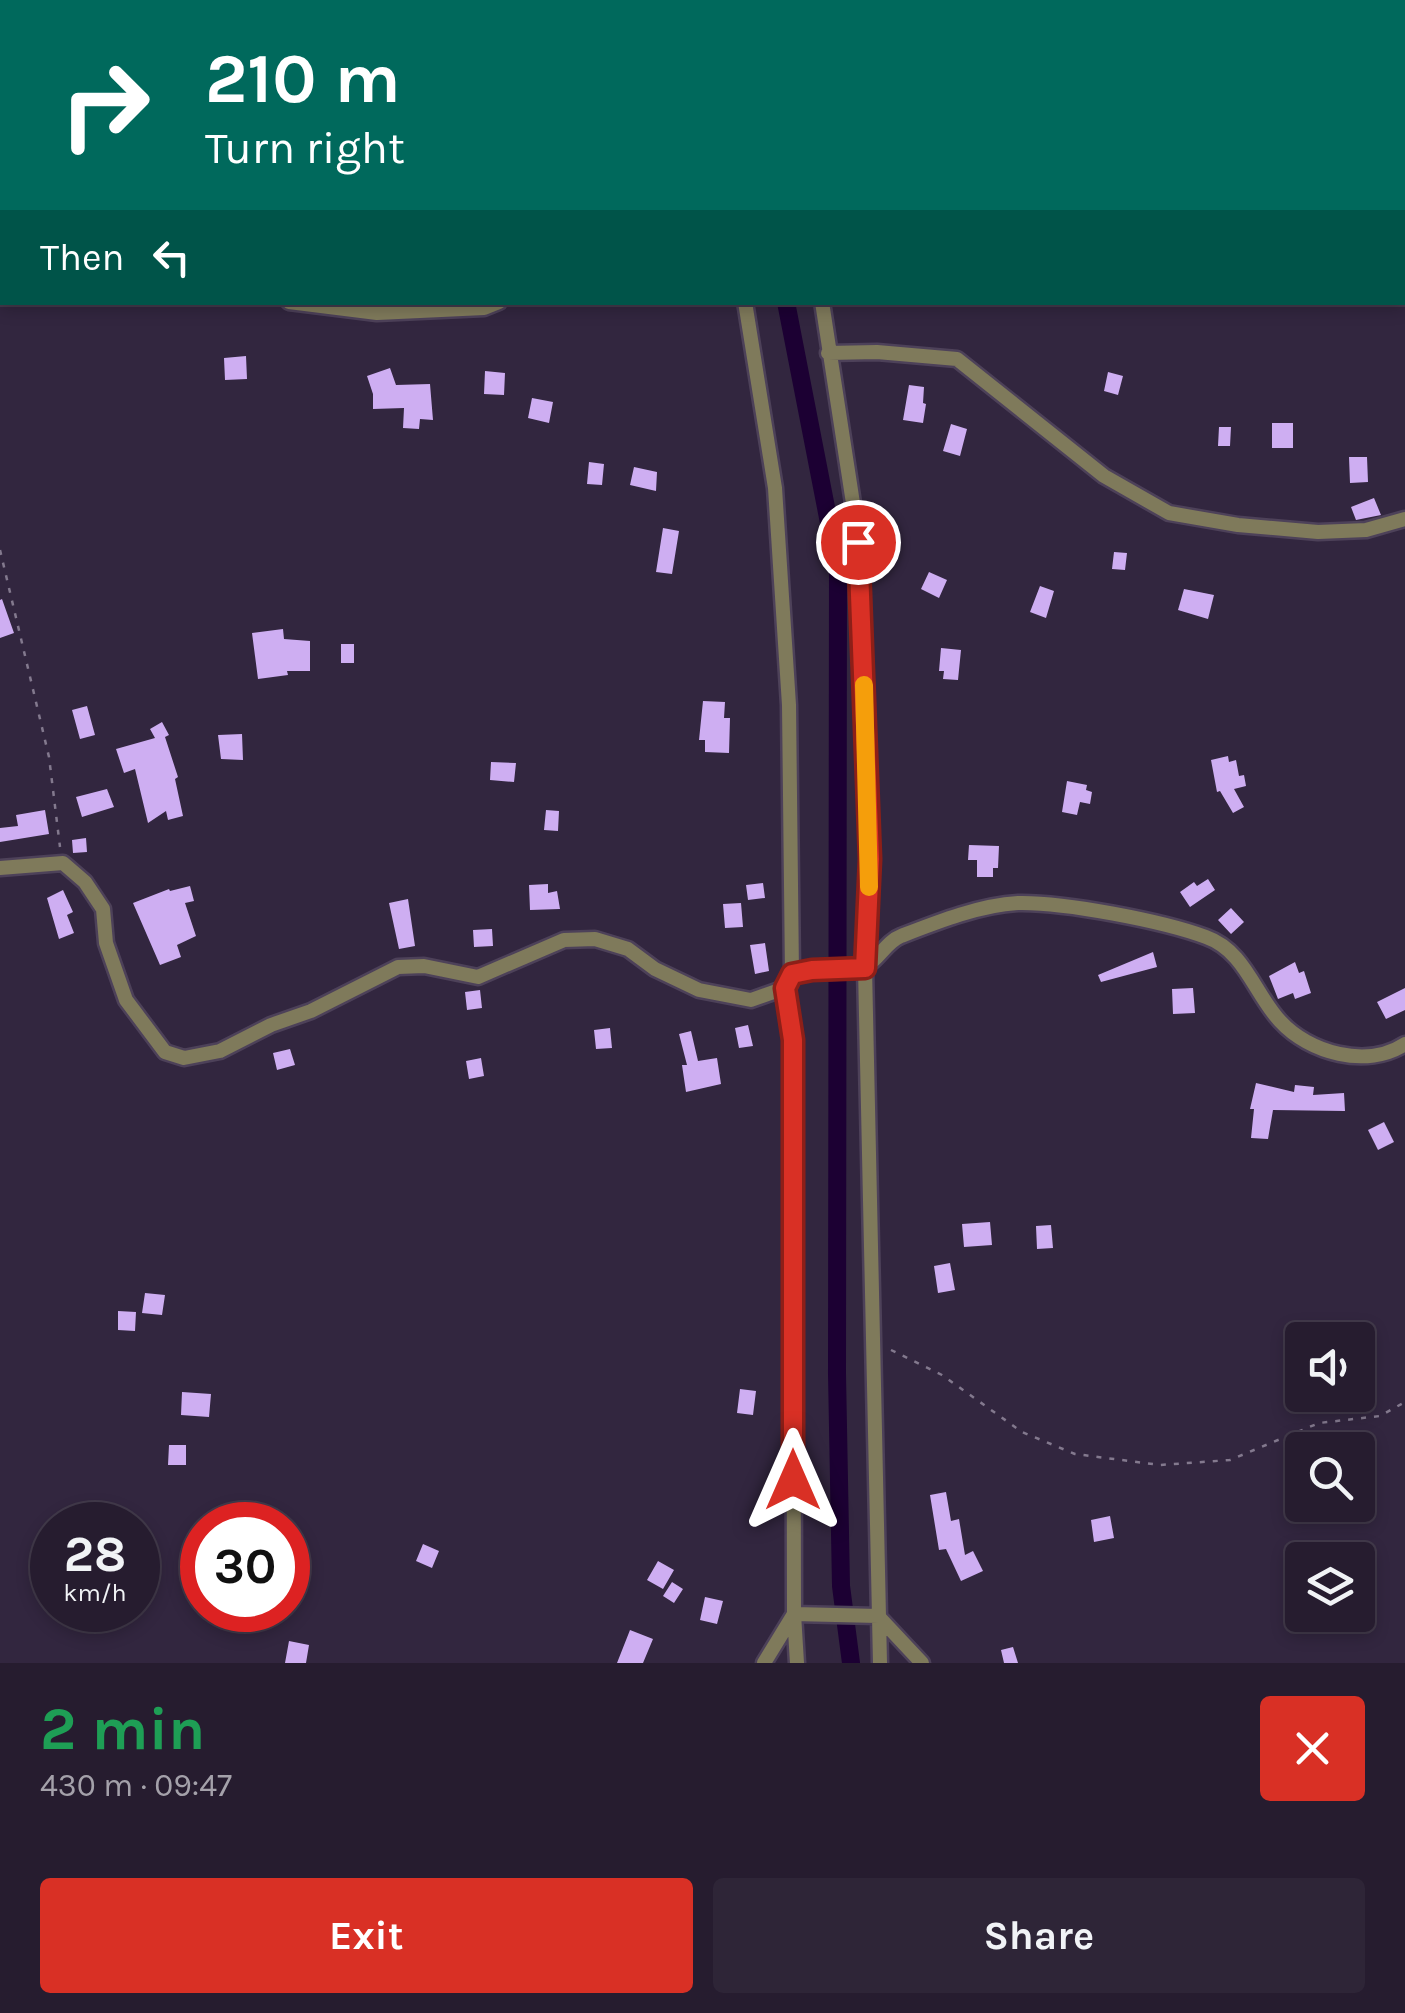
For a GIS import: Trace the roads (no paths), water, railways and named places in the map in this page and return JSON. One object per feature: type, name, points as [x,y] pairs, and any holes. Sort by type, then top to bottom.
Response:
[{"type":"street","points":[[312,305],[376,313],[492,305]]},
{"type":"street","points":[[745,305],[775,488],[789,705],[789,981],[802,1614],[798,1663]]},
{"type":"street","points":[[822,305],[858,542],[870,859],[865,968],[880,1663]]},
{"type":"street","points":[[828,353],[877,352],[956,359],[1104,476],[1169,513],[1238,525],[1318,532],[1366,530],[1405,519]]},
{"type":"street","points":[[0,868],[63,863],[85,882],[103,909],[106,943],[126,1000],[165,1052],[184,1058],[220,1051],[271,1025],[311,1011],[398,966],[424,966],[478,977],[564,940],[596,939],[628,950],[655,969],[699,990],[751,1000],[812,970],[865,968],[895,938],[952,918],[1016,903],[1127,918],[1209,937],[1244,968],[1280,1021],[1313,1046],[1362,1056],[1405,1044]]},
{"type":"street","points":[[802,1614],[878,1616],[922,1663]]},
{"type":"street","points":[[764,1663],[802,1614]]},
{"type":"waterway","points":[[787,305],[838,569],[837,1374],[841,1586],[851,1663]]}]
